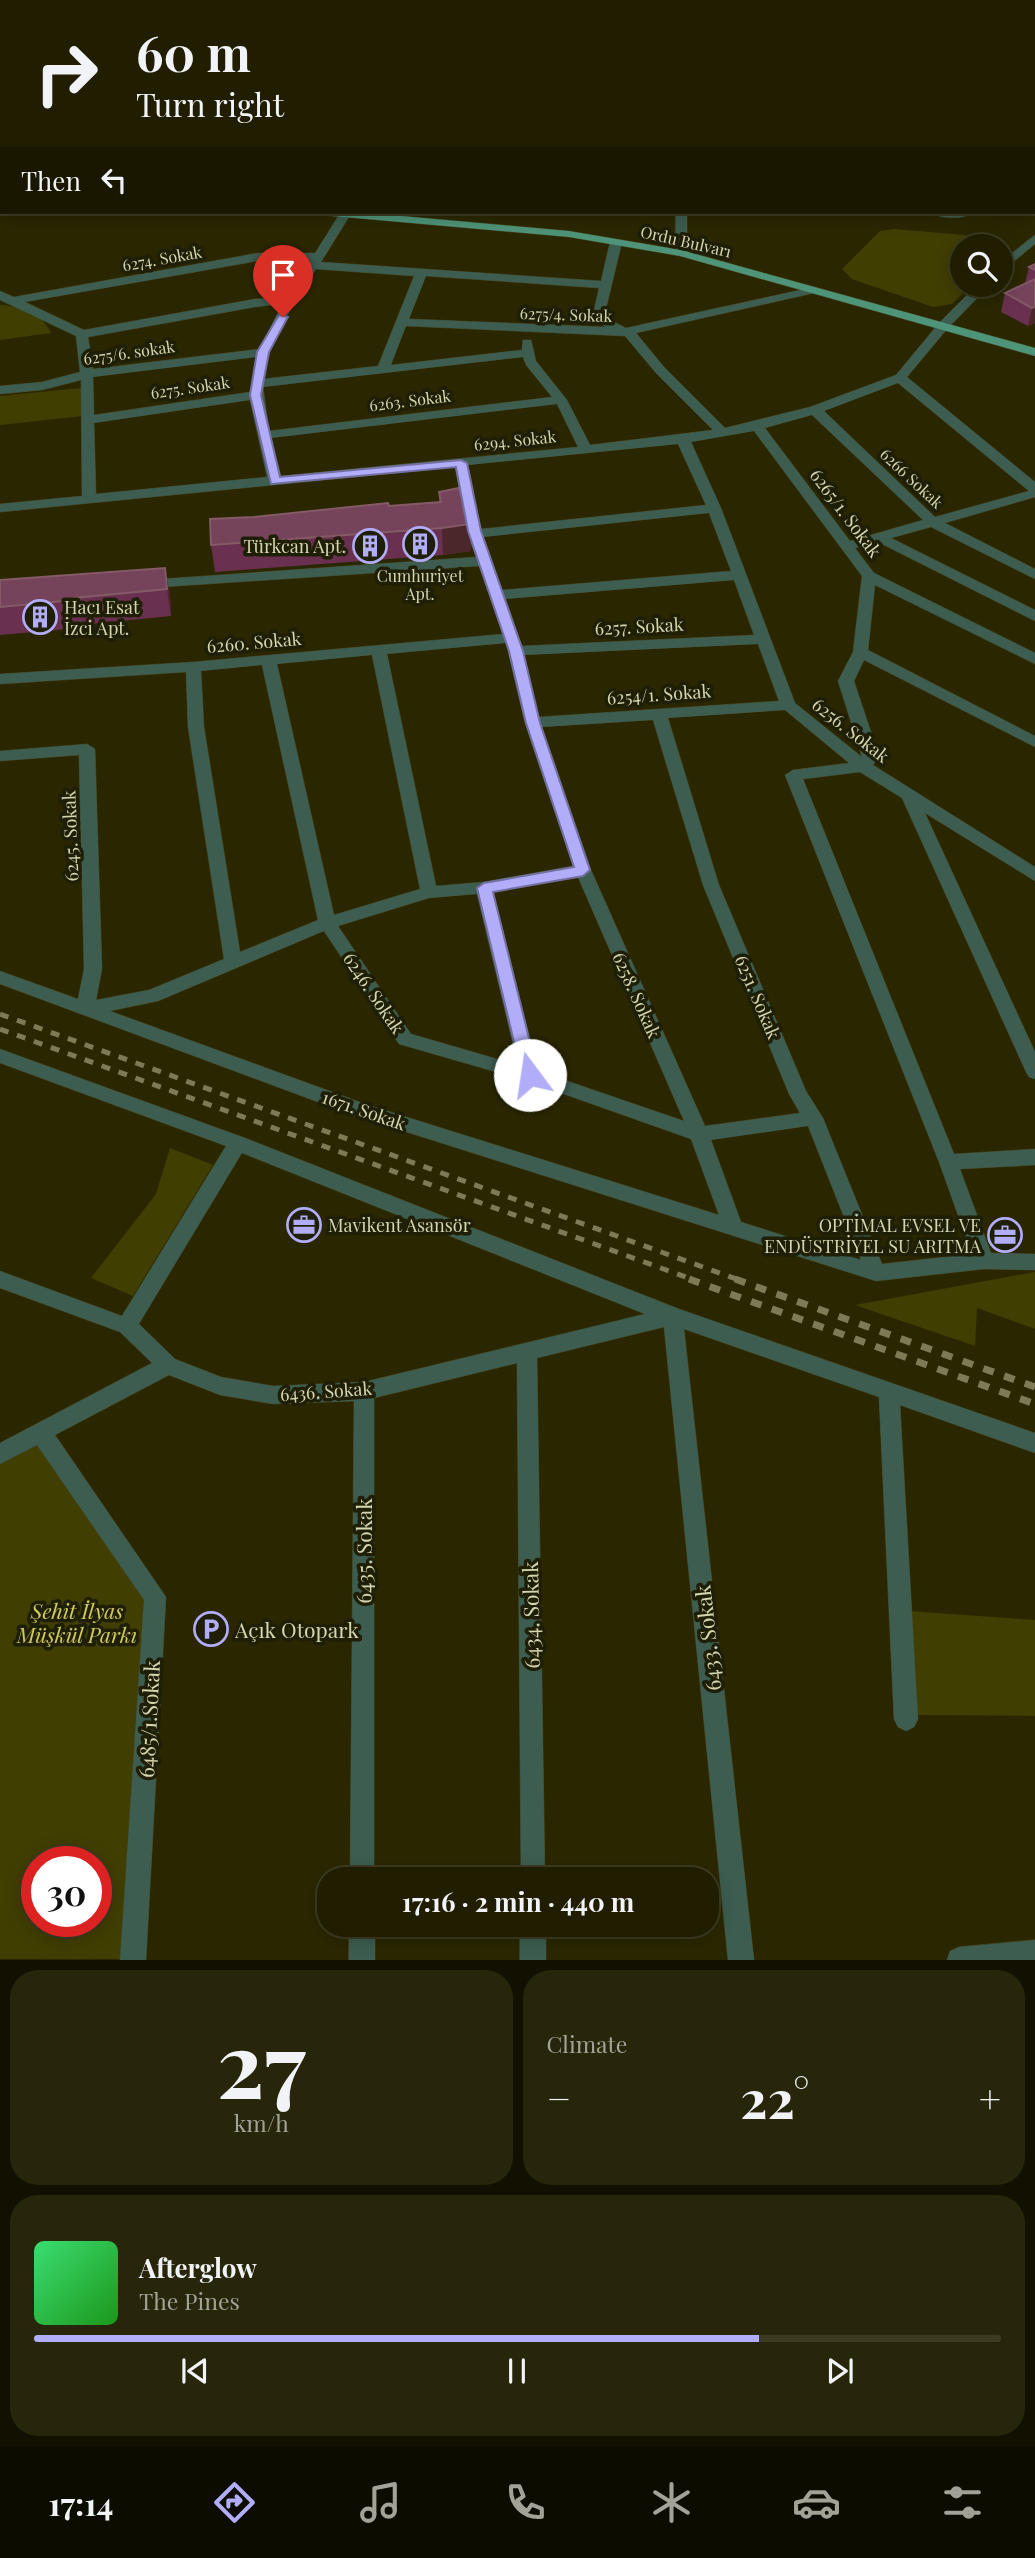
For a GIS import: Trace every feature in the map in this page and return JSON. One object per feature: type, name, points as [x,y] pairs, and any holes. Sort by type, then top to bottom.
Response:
[{"type":"main road","name":"Ordu Bulvarı","points":[[357,214],[569,234],[681,253],[1035,352]]},
{"type":"street","points":[[275,481],[256,390],[263,352],[345,214]]},
{"type":"street","points":[[681,214],[681,253]]},
{"type":"street","points":[[1013,257],[1035,238]]},
{"type":"street","points":[[616,242],[598,319],[627,331],[660,370],[723,433]]},
{"type":"street","name":"6274. Sokak","points":[[13,301],[258,257],[421,273],[606,285]]},
{"type":"street","points":[[383,370],[421,273]]},
{"type":"street","name":"6275/4. Sokak","points":[[401,322],[627,331],[810,290]]},
{"type":"street","points":[[0,295],[82,334],[255,303],[293,300]]},
{"type":"street","name":"6294. Sokak","points":[[0,508],[683,440],[757,426],[815,410],[900,378],[943,326],[972,297]]},
{"type":"street","points":[[526,329],[530,362],[561,400],[586,450]]},
{"type":"street","points":[[82,334],[86,374],[89,500]]},
{"type":"street","name":"6275/6. sokak","points":[[0,390],[42,386],[86,374],[263,352]]},
{"type":"street","name":"6275. Sokak","points":[[87,420],[383,370],[528,353]]},
{"type":"street","points":[[900,378],[942,410],[1035,491]]},
{"type":"street","name":"6263. Sokak","points":[[264,435],[561,400]]},
{"type":"street","name":"6266 Sokak","points":[[815,410],[933,522],[1035,575]]},
{"type":"street","name":"6265/1. Sokak","points":[[757,426],[869,576],[1035,659]]},
{"type":"street","name":"6256. Sokak","points":[[683,440],[714,508],[788,705],[863,766],[1035,875]]},
{"type":"street","name":"6258. Sokak","points":[[461,463],[483,561],[513,645],[533,723],[583,870],[699,1134],[733,1228]]},
{"type":"street","points":[[846,546],[1035,491]]},
{"type":"street","points":[[475,534],[714,508]]},
{"type":"street","points":[[879,537],[1035,616]]},
{"type":"street","points":[[125,586],[483,561]]},
{"type":"street","points":[[495,595],[737,575]]},
{"type":"street","points":[[869,576],[860,652],[846,681],[871,755],[863,766],[793,775],[948,1163],[984,1261]]},
{"type":"street","name":"6257. Sokak","points":[[513,645],[763,639]]},
{"type":"street","name":"6260. Sokak","points":[[0,679],[193,667],[379,650],[513,645]]},
{"type":"street","points":[[379,650],[429,892]]},
{"type":"street","points":[[860,652],[1035,742]]},
{"type":"street","name":"6246. Sokak","points":[[268,659],[327,923],[405,1040],[530,1075],[699,1134],[814,1118]]},
{"type":"street","points":[[193,667],[196,727],[233,960]]},
{"type":"street","name":"6254/1. Sokak","points":[[533,723],[788,705]]},
{"type":"street","name":"6251. Sokak","points":[[659,713],[711,885],[798,1094],[814,1118],[876,1273]]},
{"type":"street","name":"6245. Sokak","points":[[0,756],[87,749],[93,969],[85,1009]]},
{"type":"street","points":[[909,796],[1035,1072]]},
{"type":"street","points":[[85,1009],[152,996],[327,923],[429,892],[484,888],[583,870]]},
{"type":"street","points":[[484,888],[530,1075]]},
{"type":"street","name":"1671. Sokak","points":[[0,977],[360,1110],[733,1228]]},
{"type":"street","points":[[0,1056],[238,1143],[673,1316],[1035,1443]]},
{"type":"street","points":[[127,1326],[238,1143]]},
{"type":"street","points":[[948,1163],[1035,1157]]},
{"type":"street","points":[[733,1228],[876,1273],[984,1261],[1035,1262]]},
{"type":"street","name":"6436. Sokak","points":[[0,1280],[127,1326],[168,1365],[220,1386],[273,1395],[364,1391],[673,1316]]},
{"type":"street","name":"6433. Sokak","points":[[673,1316],[741,1959]]},
{"type":"street","name":"6434. Sokak","points":[[527,1350],[533,1867]]},
{"type":"street","points":[[0,1454],[168,1365]]},
{"type":"street","name":"6435. Sokak","points":[[362,1867],[364,1391]]},
{"type":"street","points":[[889,1393],[906,1719]]},
{"type":"street","name":"6485/1.Sokak","points":[[40,1431],[155,1597],[133,1959]]},
{"type":"street","points":[[362,1937],[362,1959]]},
{"type":"street","points":[[533,1937],[533,1959]]},
{"type":"street","points":[[959,1959],[1035,1953]]},
{"type":"green space","points":[[894,229],[953,234],[950,234],[950,297],[959,297],[952,304],[933,307],[852,279],[842,269],[880,231]]},
{"type":"green space","points":[[0,305],[15,307],[37,316],[51,333],[0,340]]},
{"type":"green space","points":[[81,388],[83,416],[0,425],[0,396]]},
{"type":"green space","points":[[170,1148],[213,1165],[133,1296],[91,1278],[156,1194]]},
{"type":"green space","points":[[1035,1272],[1035,1329],[977,1308],[975,1346],[855,1305]]},
{"type":"green space","name":"Şehit İlyas Müşkül Parkı","points":[[40,1431],[155,1597],[133,1959],[0,1959],[0,1454]]},
{"type":"green space","points":[[908,1611],[1035,1620],[1035,1716],[917,1715]]},
{"type":"building","points":[[1035,279],[1035,306],[1032,308],[1012,297],[1013,289]]},
{"type":"building","points":[[459,488],[470,524],[211,545],[210,519],[388,503],[389,506],[441,502],[439,492]]},
{"type":"building","points":[[165,568],[167,589],[0,607],[0,580]]},
{"type":"railway","points":[[0,1014],[739,1280]]},
{"type":"railway","points":[[0,1029],[694,1280]]},
{"type":"railway","points":[[689,1279],[1035,1404]]},
{"type":"railway","points":[[735,1279],[1035,1387]]},
{"type":"place","name":"Cumhuriyet Apt.","points":[[420,544]]},
{"type":"place","name":"Türkcan Apt.","points":[[370,546]]},
{"type":"place","name":"Hacı Esat İzci Apt.","points":[[40,617]]},
{"type":"place","name":"Mavikent Asansör","points":[[304,1225]]},
{"type":"place","name":"OPTİMAL EVSEL VE ENDÜSTRİYEL SU ARITMA","points":[[1005,1235]]},
{"type":"place","name":"Açık Otopark","points":[[211,1629]]},
{"type":"route","points":[[283,317],[263,352],[255,395],[275,481],[461,463],[474,531],[516,651],[533,723],[583,870],[484,888],[530,1075]]}]
